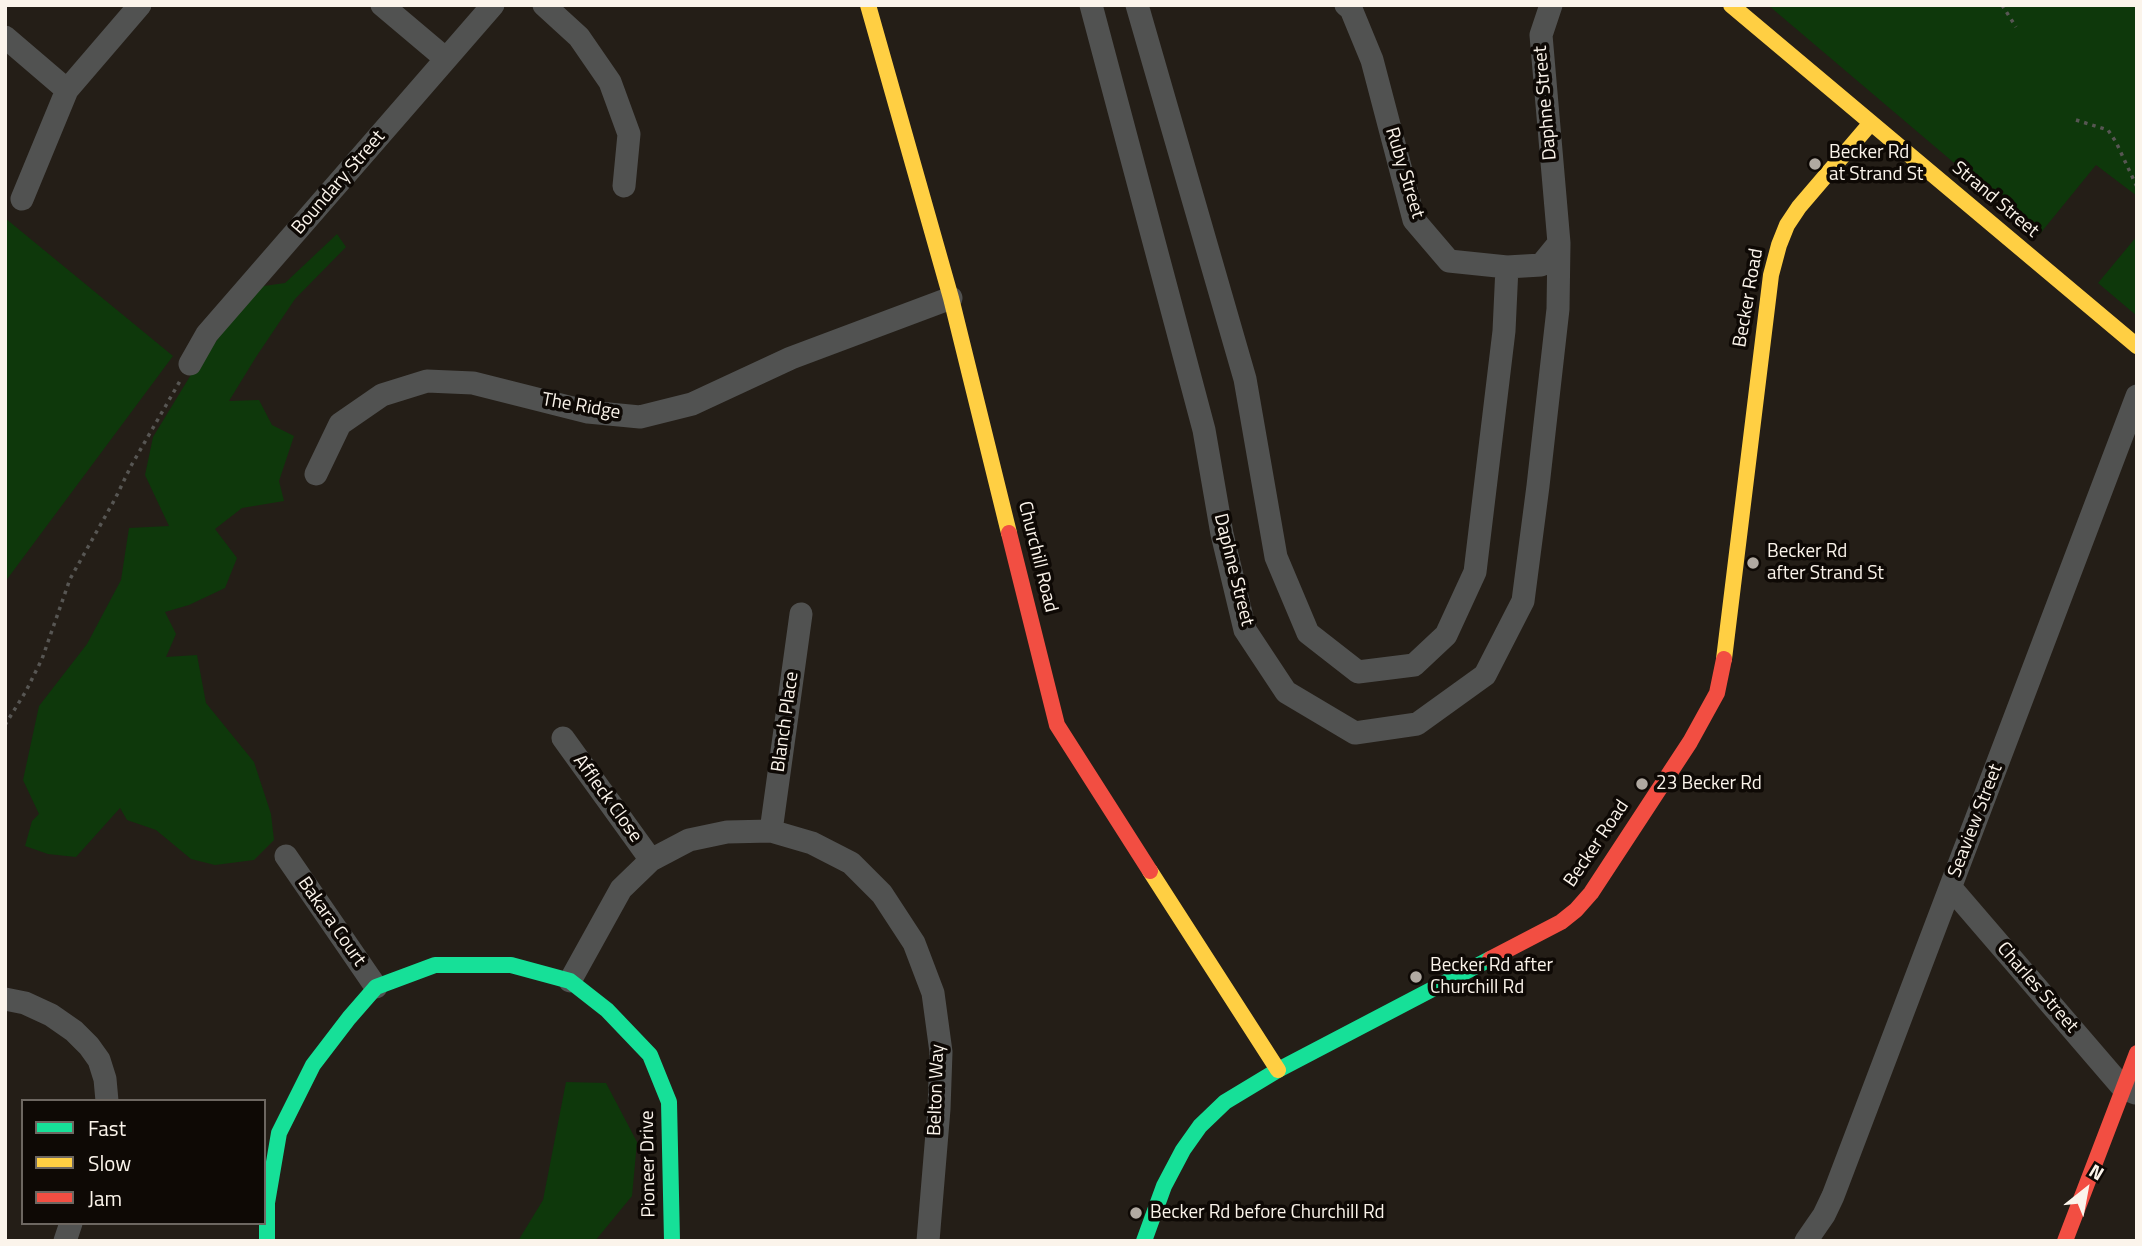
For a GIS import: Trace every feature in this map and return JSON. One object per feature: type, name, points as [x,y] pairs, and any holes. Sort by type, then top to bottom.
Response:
[{"type":"street","points":[[22,200],[67,90],[140,5]]},
{"type":"street","points":[[382,5],[446,59]]},
{"type":"street","name":"Boundary Street","points":[[190,364],[207,334],[493,5]]},
{"type":"street","points":[[544,5],[579,37],[610,82],[629,134],[624,186]]},
{"type":"street","name":"Churchill Road","points":[[868,5],[951,298],[1057,724],[1278,1070]]},
{"type":"street","name":"Daphne Street","points":[[1091,5],[1204,430],[1222,534],[1245,630],[1286,692],[1355,733],[1417,724],[1486,674],[1523,601],[1558,309],[1559,243],[1541,35],[1551,5]]},
{"type":"street","points":[[1136,5],[1244,379],[1276,557],[1307,633],[1358,672],[1414,665],[1446,635],[1475,572],[1504,331],[1507,267]]},
{"type":"street","name":"Ruby Street","points":[[1346,5],[1351,9],[1372,60],[1414,220],[1449,261],[1507,267],[1541,265],[1559,243]]},
{"type":"street","name":"Strand Street","points":[[1731,5],[2137,346]]},
{"type":"street","points":[[5,37],[67,90]]},
{"type":"street","name":"Becker Road","points":[[1144,1241],[1164,1185],[1183,1150],[1200,1126],[1225,1102],[1278,1070],[1561,922],[1591,893],[1690,742],[1717,693],[1722,675],[1767,300],[1779,245],[1798,206],[1870,124]]},
{"type":"street","name":"The Ridge","points":[[316,474],[340,424],[382,395],[427,381],[473,383],[588,412],[640,417],[692,404],[791,358],[951,298]]},
{"type":"street","name":"Seaview Street","points":[[1806,1241],[1833,1196],[2137,396]]},
{"type":"street","name":"Blanch Place","points":[[771,831],[801,614]]},
{"type":"street","name":"Affleck Close","points":[[563,738],[651,860]]},
{"type":"street","name":"Belton Way","points":[[570,981],[621,889],[651,860],[689,840],[727,832],[771,831],[812,843],[851,863],[882,894],[914,943],[933,993],[941,1052],[928,1241]]},
{"type":"street","name":"Bakara Court","points":[[286,856],[376,987]]},
{"type":"street","name":"Charles Street","points":[[1951,888],[2130,1091]]},
{"type":"street","name":"Pioneer Drive","points":[[267,1241],[267,1203],[279,1133],[313,1065],[349,1017],[376,987],[435,965],[511,965],[570,981],[607,1010],[650,1055],[669,1102],[672,1241]]},
{"type":"street","points":[[5,999],[25,1003],[51,1016],[82,1038],[99,1060],[105,1079],[107,1099]]},
{"type":"street","points":[[2066,1241],[2130,1091],[2137,1053]]},
{"type":"path","points":[[2001,5],[2016,27]]},
{"type":"path","points":[[2076,120],[2108,130],[2137,187]]},
{"type":"path","points":[[5,725],[42,659],[70,579],[190,364]]},
{"type":"green space","points":[[1768,5],[2137,5],[2137,196],[2096,165],[2039,235]]},
{"type":"green space","points":[[5,218],[173,356],[5,582]]},
{"type":"green space","points":[[337,234],[346,247],[295,299],[229,401],[259,400],[272,425],[294,436],[279,481],[284,501],[242,508],[215,529],[237,558],[225,588],[189,605],[165,612],[176,634],[166,657],[197,655],[206,703],[254,762],[271,814],[274,840],[254,860],[215,865],[191,859],[156,830],[127,820],[120,808],[76,857],[48,854],[25,846],[32,821],[39,814],[23,780],[39,706],[87,644],[121,580],[129,528],[169,526],[145,475],[153,437],[192,373],[257,287],[285,283]]},
{"type":"green space","points":[[2137,236],[2137,316],[2098,283]]},
{"type":"green space","points":[[566,1082],[606,1083],[637,1142],[632,1196],[595,1241],[518,1241],[543,1200]]},
{"type":"traffic: fast","points":[[1144,1241],[1164,1186],[1183,1150],[1200,1126],[1225,1102],[1278,1070],[1490,959]]},
{"type":"traffic: fast","points":[[267,1241],[267,1203],[279,1133],[313,1065],[376,987],[435,965],[511,965],[570,981],[607,1010],[650,1055],[669,1102],[672,1241]]},
{"type":"traffic: slow","points":[[868,5],[951,298],[1009,533]]},
{"type":"traffic: slow","points":[[1731,5],[2137,346]]},
{"type":"traffic: slow","points":[[1724,659],[1771,275],[1779,245],[1787,225],[1799,207],[1870,124]]},
{"type":"traffic: slow","points":[[1150,871],[1278,1070]]},
{"type":"traffic: jam","points":[[1009,533],[1057,725],[1150,871]]},
{"type":"traffic: jam","points":[[1490,959],[1561,922],[1591,893],[1690,742],[1717,693],[1724,659]]},
{"type":"traffic: jam","points":[[2065,1241],[2137,1053]]},
{"type":"place","name":"Becker Rd at Strand St","points":[[1815,164]]},
{"type":"place","name":"Becker Rd after Strand St","points":[[1753,563]]},
{"type":"place","name":"23 Becker Rd","points":[[1642,784]]},
{"type":"place","name":"Becker Rd after Churchill Rd","points":[[1416,977]]},
{"type":"place","name":"Becker Rd before Churchill Rd","points":[[1136,1213]]}]
